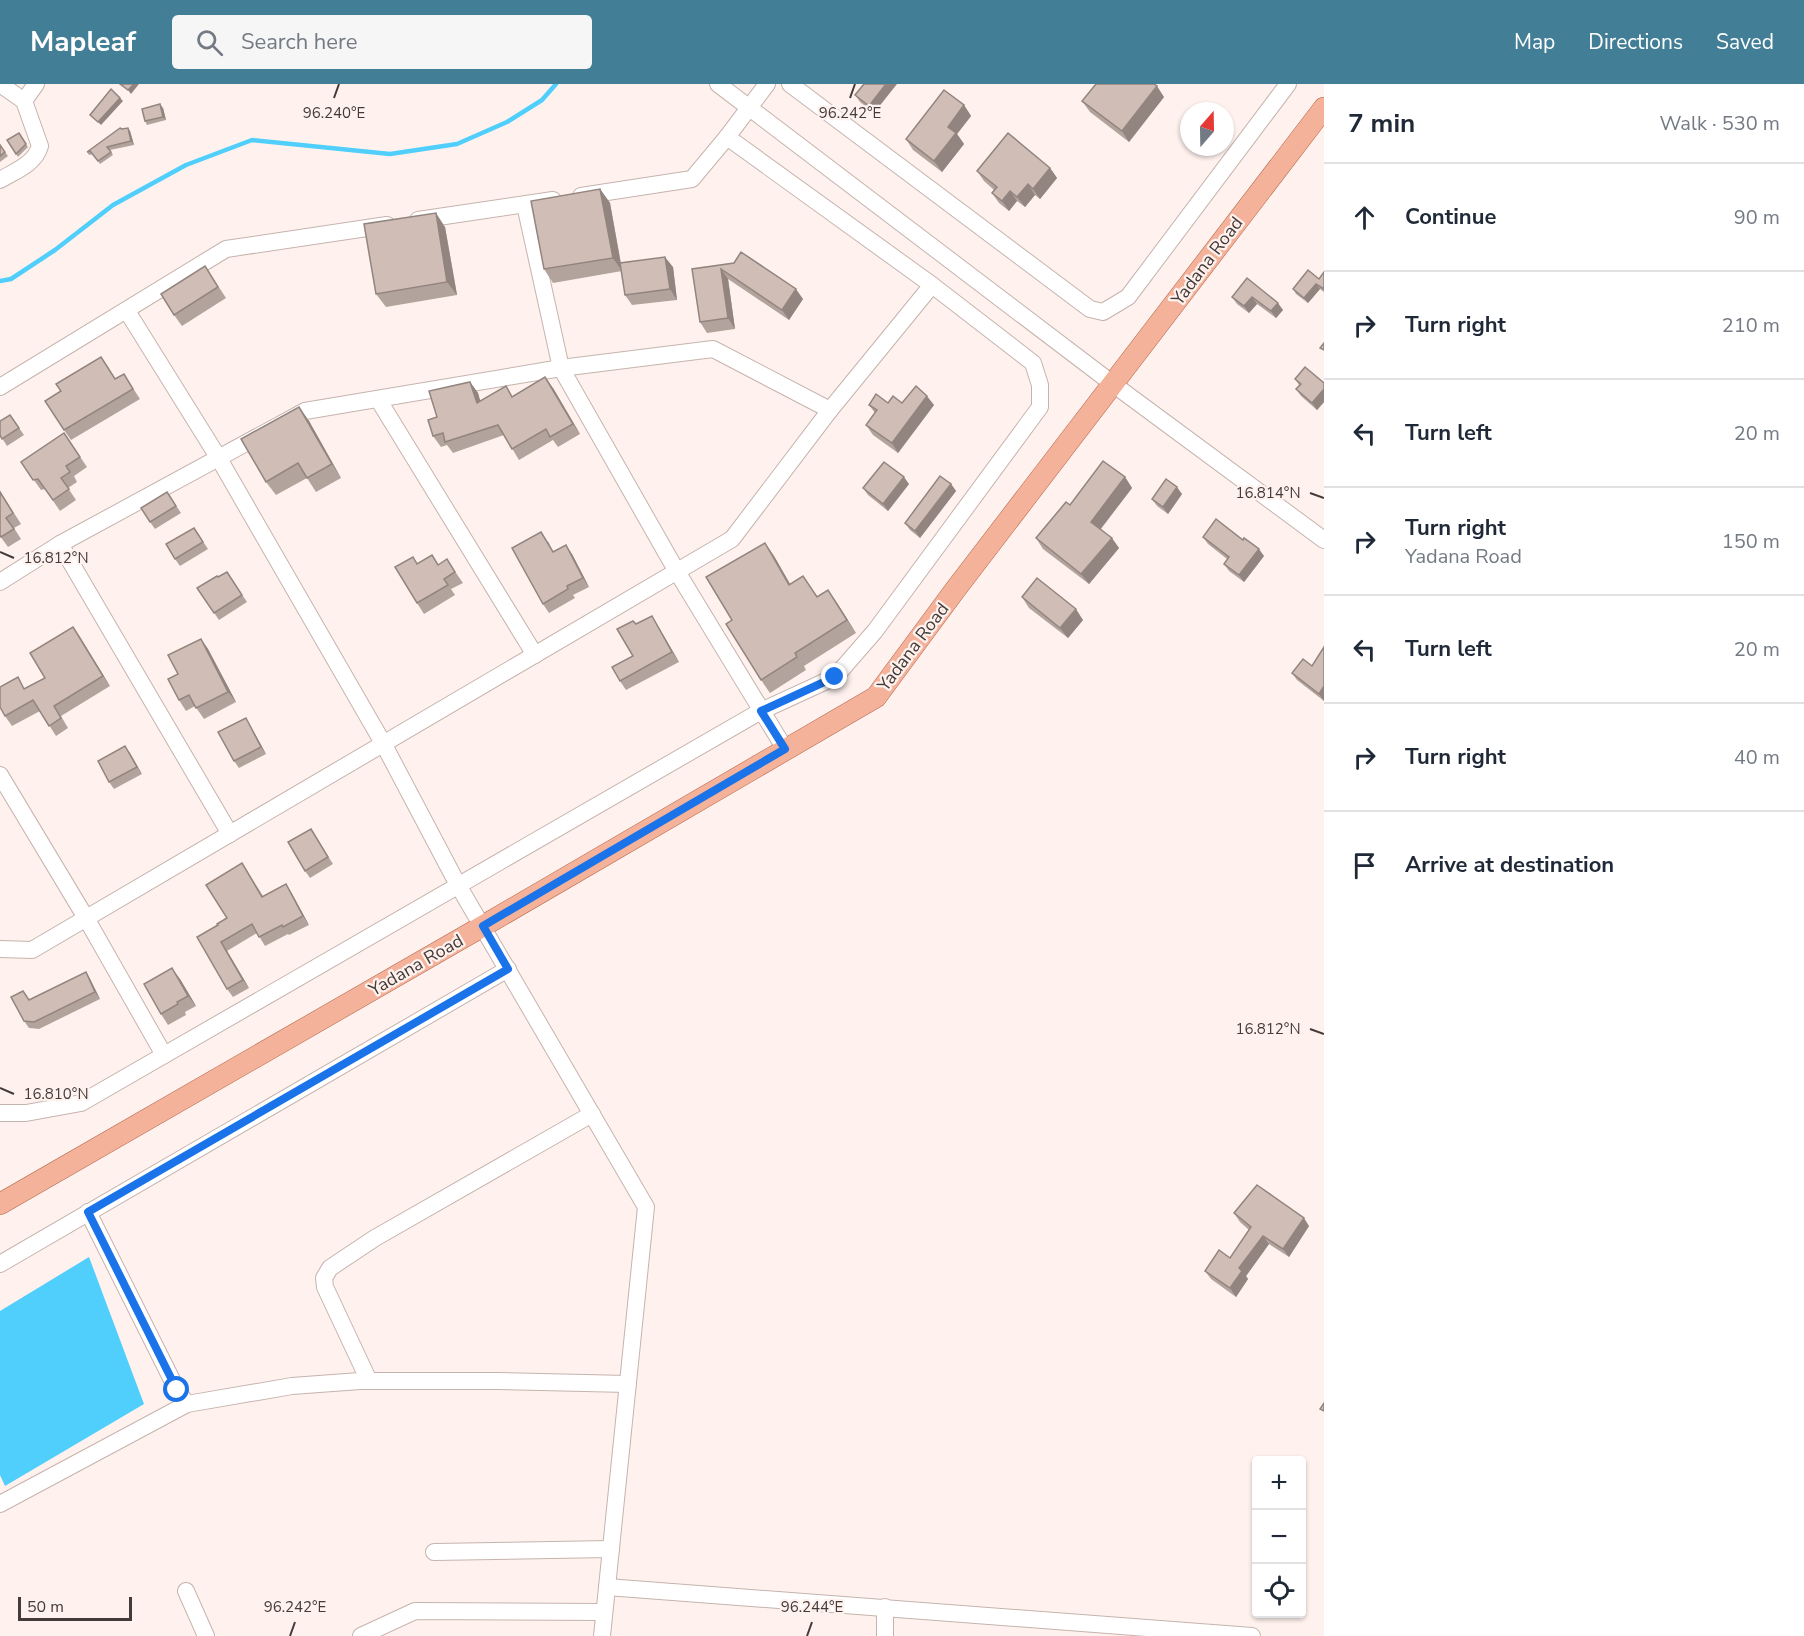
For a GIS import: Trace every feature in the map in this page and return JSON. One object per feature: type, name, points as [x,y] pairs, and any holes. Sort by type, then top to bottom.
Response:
[{"type":"main road","name":"Yadana Road","points":[[0,1204],[876,697],[1324,108]]},
{"type":"street","points":[[0,84],[24,101],[40,146],[39,152],[28,164],[0,180]]},
{"type":"street","points":[[24,101],[36,84]]},
{"type":"street","points":[[718,84],[1113,384],[1324,540]]},
{"type":"street","points":[[0,387],[226,249],[692,179],[727,138],[767,84]]},
{"type":"street","points":[[790,84],[1090,309],[1103,312],[1128,297],[1288,84]]},
{"type":"street","points":[[0,1113],[26,1113],[81,1103],[761,711],[835,677],[875,631],[1040,407],[1040,385],[1033,363],[932,285],[727,138]]},
{"type":"street","points":[[525,205],[561,368],[676,570],[785,749]]},
{"type":"street","points":[[0,949],[32,950],[732,539],[830,410],[932,285]]},
{"type":"street","points":[[127,311],[218,457],[383,743],[458,885],[646,1207],[602,1636]]},
{"type":"street","points":[[0,582],[60,544],[305,411],[561,368],[713,349],[830,410]]},
{"type":"street","points":[[378,399],[535,655]]},
{"type":"street","points":[[60,544],[230,834]]},
{"type":"street","points":[[0,775],[86,918],[164,1055]]},
{"type":"street","points":[[0,1264],[508,969]]},
{"type":"street","points":[[369,1381],[325,1287],[324,1278],[330,1268],[375,1238],[592,1114]]},
{"type":"street","points":[[88,1212],[177,1390],[187,1404]]},
{"type":"street","points":[[0,1504],[187,1404],[292,1386],[369,1381],[628,1384]]},
{"type":"street","points":[[434,1552],[611,1549]]},
{"type":"street","points":[[607,1587],[1252,1636]]},
{"type":"street","points":[[186,1590],[206,1636]]},
{"type":"street","points":[[885,1607],[885,1636]]},
{"type":"street","points":[[361,1636],[415,1611],[604,1612]]},
{"type":"water","points":[[89,1257],[144,1404],[5,1486],[0,1475],[0,1311]]},
{"type":"building","points":[[120,84],[134,84],[128,90]]},
{"type":"building","points":[[864,84],[886,84],[869,106],[855,95]]},
{"type":"building","points":[[1096,84],[1154,84],[1157,86],[1122,131],[1082,101]]},
{"type":"building","points":[[111,89],[120,98],[98,122],[90,115]]},
{"type":"building","points":[[944,90],[964,105],[948,127],[956,133],[934,161],[906,139]]},
{"type":"building","points":[[160,104],[163,117],[145,121],[142,109]]},
{"type":"building","points":[[120,128],[128,128],[131,141],[107,147],[111,152],[98,161],[90,151],[87,152]]},
{"type":"building","points":[[19,133],[26,144],[16,154],[7,140]]},
{"type":"building","points":[[1008,133],[1050,168],[1033,189],[1028,184],[1017,197],[1010,191],[1002,201],[992,193],[997,187],[977,171]]},
{"type":"building","points":[[0,145],[5,152],[0,156]]},
{"type":"building","points":[[600,189],[613,258],[544,269],[531,201]]},
{"type":"building","points":[[436,213],[447,282],[376,294],[364,224]]},
{"type":"building","points":[[741,252],[796,289],[782,310],[721,269],[728,318],[700,322],[692,269],[734,263]]},
{"type":"building","points":[[665,257],[670,289],[625,295],[620,263]]},
{"type":"building","points":[[205,266],[218,287],[174,315],[161,294]]},
{"type":"building","points":[[1308,270],[1319,279],[1324,272],[1324,289],[1316,284],[1304,298],[1293,289]]},
{"type":"building","points":[[1247,278],[1278,303],[1271,311],[1252,297],[1244,306],[1232,297]]},
{"type":"building","points":[[101,357],[115,379],[124,374],[133,389],[64,430],[45,401],[61,391],[56,384]]},
{"type":"building","points":[[1305,367],[1324,383],[1324,389],[1312,403],[1296,389],[1301,384],[1295,379]]},
{"type":"building","points":[[545,377],[573,424],[550,437],[546,429],[512,449],[498,425],[445,442],[443,433],[433,436],[428,420],[437,417],[429,391],[470,382],[477,403],[506,386],[512,397]]},
{"type":"building","points":[[916,386],[927,396],[892,443],[866,425],[877,410],[869,405],[876,394],[888,403],[893,396],[902,403]]},
{"type":"building","points":[[299,407],[332,464],[307,478],[298,463],[266,482],[241,439]]},
{"type":"building","points":[[10,415],[19,428],[2,439],[0,421]]},
{"type":"building","points":[[64,433],[80,457],[66,466],[70,472],[61,478],[69,489],[53,500],[38,479],[33,480],[21,462]]},
{"type":"building","points":[[1103,461],[1125,477],[1091,522],[1112,538],[1081,574],[1036,538],[1066,502],[1070,505]]},
{"type":"building","points":[[884,462],[904,477],[883,504],[863,488]]},
{"type":"building","points":[[940,476],[951,484],[915,531],[905,523]]},
{"type":"building","points":[[1166,479],[1177,487],[1163,507],[1152,499]]},
{"type":"building","points":[[0,492],[13,513],[6,518],[14,529],[1,537],[0,535]]},
{"type":"building","points":[[167,492],[176,506],[150,522],[141,508]]},
{"type":"building","points":[[1216,519],[1259,549],[1239,575],[1224,564],[1229,557],[1203,537]]},
{"type":"building","points":[[194,528],[203,542],[175,559],[166,544]]},
{"type":"building","points":[[541,532],[553,552],[566,545],[583,578],[567,586],[568,589],[543,604],[512,548]]},
{"type":"building","points":[[765,543],[789,585],[803,576],[817,597],[828,590],[847,620],[795,653],[797,657],[761,680],[726,624],[732,620],[706,577]]},
{"type":"building","points":[[432,555],[438,565],[447,559],[455,572],[444,579],[448,585],[417,603],[395,567],[413,557],[417,564]]},
{"type":"building","points":[[227,572],[242,595],[214,613],[197,588]]},
{"type":"building","points":[[1037,578],[1076,609],[1060,628],[1022,597]]},
{"type":"building","points":[[652,616],[672,652],[620,681],[612,667],[633,656],[617,629],[633,621],[636,624]]},
{"type":"building","points":[[73,627],[103,676],[54,706],[61,718],[49,726],[33,700],[5,716],[0,707],[0,687],[18,677],[24,689],[45,678],[30,653]]},
{"type":"building","points":[[201,639],[228,692],[196,708],[189,695],[179,700],[168,679],[178,674],[168,655]]},
{"type":"building","points":[[1324,647],[1324,686],[1319,694],[1292,673],[1303,659],[1312,666]]},
{"type":"building","points":[[246,718],[261,747],[234,761],[218,732]]},
{"type":"building","points":[[125,746],[137,767],[109,782],[98,761]]},
{"type":"building","points":[[311,829],[328,857],[305,871],[288,842]]},
{"type":"building","points":[[242,863],[262,897],[286,884],[303,916],[259,937],[252,924],[221,942],[243,980],[227,989],[197,937],[227,918],[206,885]]},
{"type":"building","points":[[172,968],[188,996],[161,1014],[144,984]]},
{"type":"building","points":[[86,972],[95,992],[34,1022],[24,1021],[11,997],[23,991],[29,1000]]},
{"type":"building","points":[[1257,1185],[1304,1218],[1283,1249],[1263,1236],[1239,1268],[1242,1271],[1230,1288],[1205,1271],[1219,1250],[1230,1258],[1251,1227],[1234,1213]]},
{"type":"waterway","points":[[0,281],[11,279],[55,250],[113,205],[186,165],[252,140],[390,154],[457,144],[507,122],[542,100],[556,84]]},
{"type":"route","points":[[177,1390],[88,1212],[508,969],[483,926],[785,749],[761,711],[835,677]]}]
